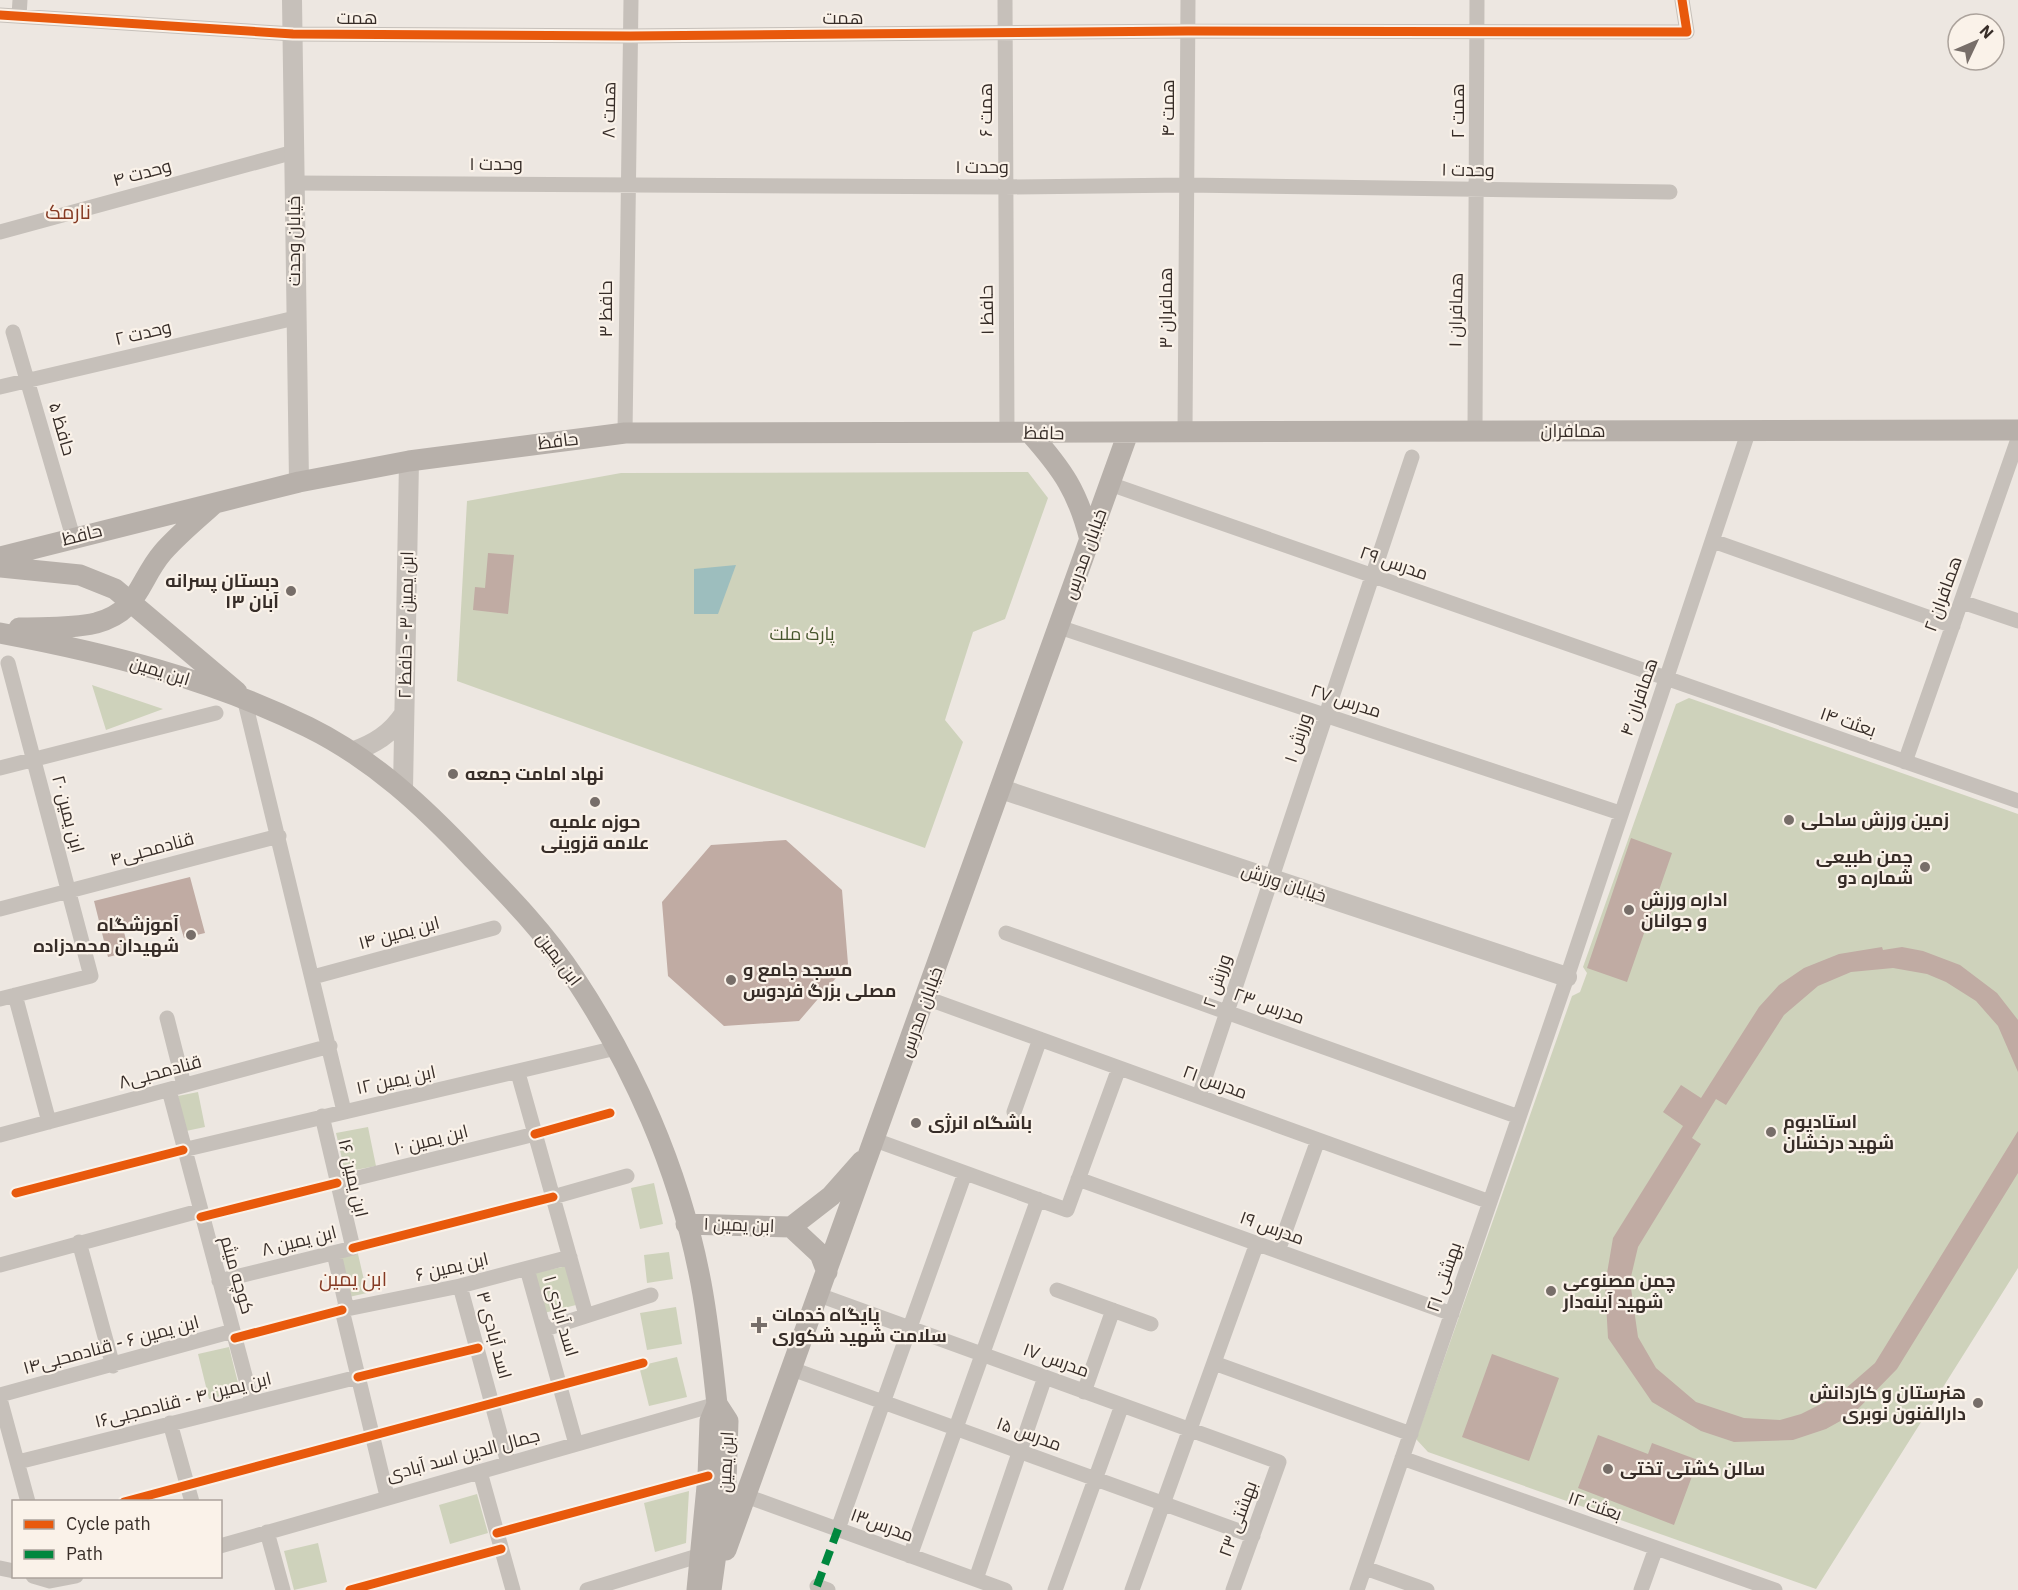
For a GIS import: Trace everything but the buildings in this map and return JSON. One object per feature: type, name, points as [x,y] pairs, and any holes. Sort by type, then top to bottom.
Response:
[{"type":"main road","name":"همافران","points":[[1128,433],[2018,430]]},
{"type":"main road","name":"حافظ","points":[[0,557],[299,482],[408,461],[625,433],[1128,433]]},
{"type":"main road","points":[[1030,433],[1059,465],[1081,505],[1090,541]]},
{"type":"main road","name":"خیابان مدرس","points":[[711,1590],[1128,433]]},
{"type":"main road","points":[[0,628],[78,627],[118,614],[134,602],[162,554],[214,503]]},
{"type":"main road","points":[[139,521],[152,532],[159,542],[162,554]]},
{"type":"main road","points":[[0,567],[80,575],[115,589],[134,602],[244,698]]},
{"type":"main road","name":"ابن یمین","points":[[0,633],[115,658],[244,698],[310,728],[352,752],[403,789],[519,907],[573,975],[616,1048],[656,1132],[699,1272],[717,1404],[728,1421],[726,1482],[711,1590]]},
{"type":"main road","points":[[827,1272],[820,1254],[791,1227],[818,1208],[846,1182],[875,1140]]},
{"type":"main road","name":"ابن یمین ۱","points":[[686,1224],[791,1227]]},
{"type":"main road","points":[[697,1590],[708,1476],[710,1421],[717,1404]]},
{"type":"street","points":[[19,16],[20,0]]},
{"type":"street","name":"خیابان وحدت","points":[[292,0],[299,482]]},
{"type":"street","name":"همت ۸","points":[[626,184],[631,0]]},
{"type":"street","name":"همت ۶","points":[[1005,0],[1005,187]]},
{"type":"street","name":"همت ۴","points":[[1186,185],[1188,0]]},
{"type":"street","name":"همت ۲","points":[[1477,0],[1477,190]]},
{"type":"street","name":"همت","points":[[0,15],[293,34],[630,36],[1188,31],[1687,32],[1682,0]]},
{"type":"street","name":"وحدت ۴","points":[[0,232],[294,152]]},
{"type":"street","name":"وحدت ۱","points":[[294,183],[1005,187],[1186,185],[1670,192]]},
{"type":"street","name":"حافظ ۳","points":[[625,433],[626,184]]},
{"type":"street","name":"همافران ۳","points":[[1185,432],[1186,185]]},
{"type":"street","name":"حافظ ۱","points":[[1005,187],[1007,432]]},
{"type":"street","name":"همافران ۱","points":[[1475,431],[1477,190]]},
{"type":"street","name":"وحدت ۲","points":[[0,387],[295,318]]},
{"type":"street","name":"حافظ ۵","points":[[13,332],[73,537]]},
{"type":"street","name":"همافران ۴","points":[[1567,977],[1749,430]]},
{"type":"street","name":"همافران ۲","points":[[1905,762],[2015,456],[2018,439]]},
{"type":"street","name":"ورزش ۱","points":[[1271,879],[1412,457]]},
{"type":"street","name":"ابن یمین ۳ - حافظ ۲","points":[[403,789],[408,461]]},
{"type":"street","name":"مدرس ۲۹","points":[[1110,484],[1666,679]]},
{"type":"street","points":[[1713,541],[1953,626]]},
{"type":"street","points":[[1962,602],[2018,621]]},
{"type":"street","name":"مدرس ۲۷","points":[[1059,627],[1620,813]]},
{"type":"street","name":"ابن یمین ۲۰","points":[[8,663],[91,976],[15,996]]},
{"type":"street","name":"بعثت ۱۴","points":[[1666,679],[2018,801]]},
{"type":"street","points":[[244,698],[344,1111]]},
{"type":"street","points":[[0,768],[216,713]]},
{"type":"street","points":[[352,752],[382,737],[394,728],[404,714]]},
{"type":"street","name":"خیابان ورزش","points":[[1001,789],[1567,977]]},
{"type":"street","name":"قنادمحبی۴","points":[[0,909],[279,836]]},
{"type":"street","name":"ورزش ۲","points":[[1199,1096],[1271,879]]},
{"type":"street","name":"ابن یمین ۱۴","points":[[313,977],[494,928]]},
{"type":"street","name":"مدرس ۲۳","points":[[1006,933],[1519,1117]]},
{"type":"street","name":"بهشتی ۲۱","points":[[1357,1590],[1567,977]]},
{"type":"street","points":[[0,999],[15,996],[49,1122]]},
{"type":"street","name":"مدرس ۲۱","points":[[926,998],[1490,1202]]},
{"type":"street","points":[[167,1018],[184,1085]]},
{"type":"street","points":[[1014,1112],[1040,1039]]},
{"type":"street","name":"قنادمحبی۸","points":[[0,1135],[330,1046]]},
{"type":"street","name":"ابن یمین ۱۲","points":[[183,1150],[322,1116],[518,1073],[616,1048]]},
{"type":"street","points":[[875,1140],[1068,1210],[1119,1068]]},
{"type":"street","points":[[518,1073],[586,1315]]},
{"type":"street","name":"کوچه میثم","points":[[169,1090],[199,1211],[252,1402]]},
{"type":"street","name":"ابن یمین ۱۶","points":[[322,1116],[353,1248]]},
{"type":"street","name":"ابن یمین ۱۰","points":[[337,1183],[535,1134]]},
{"type":"street","points":[[1278,1251],[1318,1140]]},
{"type":"street","points":[[838,1529],[965,1173]]},
{"type":"street","points":[[553,1197],[627,1176]]},
{"type":"street","name":"مدرس ۱۹","points":[[1078,1179],[1452,1314]]},
{"type":"street","points":[[910,1556],[1038,1199]]},
{"type":"street","points":[[0,1265],[199,1211]]},
{"type":"street","points":[[79,1242],[113,1366]]},
{"type":"street","points":[[1132,1590],[1257,1244]]},
{"type":"street","name":"ابن یمین ۸","points":[[219,1281],[353,1248]]},
{"type":"street","points":[[334,1253],[358,1377],[387,1496]]},
{"type":"street","name":"ابن یمین ۶","points":[[344,1310],[460,1286],[570,1257]]},
{"type":"street","name":"اسد آبادی ۱","points":[[527,1269],[576,1444]]},
{"type":"street","name":"اسد آبادی ۳","points":[[460,1286],[508,1463]]},
{"type":"street","points":[[1057,1290],[1150,1324]]},
{"type":"street","points":[[545,1329],[651,1295]]},
{"type":"street","name":"مدرس ۱۷","points":[[819,1295],[1279,1462]]},
{"type":"street","points":[[1084,1392],[1113,1310]]},
{"type":"street","name":"ابن یمین ۶ - قنادمحبی۱۴","points":[[0,1397],[233,1332]]},
{"type":"street","points":[[1214,1363],[1410,1434]]},
{"type":"street","name":"مدرس ۱۵","points":[[792,1369],[1253,1536]]},
{"type":"street","name":"ابن یمین ۴ - قنادمجبی۱۶","points":[[18,1462],[358,1377]]},
{"type":"street","points":[[983,1584],[1020,1452],[1045,1377]]},
{"type":"street","points":[[0,1397],[28,1500]]},
{"type":"street","name":"جمال الدین اسد آبادی","points":[[222,1545],[387,1496],[480,1472],[717,1404]]},
{"type":"street","points":[[1055,1590],[1122,1405]]},
{"type":"street","points":[[170,1423],[191,1500]]},
{"type":"street","name":"بعثت ۱۲","points":[[1402,1458],[1775,1590]]},
{"type":"street","name":"بهشتی ۲۳","points":[[1233,1590],[1279,1462]]},
{"type":"street","points":[[480,1472],[513,1590]]},
{"type":"street","name":"مدرس۱۳","points":[[746,1496],[983,1584],[1005,1590]]},
{"type":"street","points":[[267,1532],[283,1590]]},
{"type":"street","points":[[1641,1590],[1656,1548]]},
{"type":"street","points":[[587,1590],[701,1555]]},
{"type":"street","points":[[1365,1568],[1427,1590]]},
{"type":"street","points":[[51,1582],[68,1578]]},
{"type":"green space","name":"پارک ملت","points":[[1028,472],[1048,498],[1005,619],[973,632],[945,720],[963,742],[925,848],[457,681],[467,501],[621,473]]},
{"type":"green space","points":[[92,685],[163,709],[106,730]]},
{"type":"green space","name":"استادیوم شهید درخشان","points":[[1689,698],[2018,814],[2018,1268],[1816,1589],[1428,1452],[1416,1439],[1572,996],[1580,992],[1587,973],[1583,967],[1676,704]]},
{"type":"green space","points":[[198,1092],[205,1127],[186,1131],[178,1096]]},
{"type":"green space","points":[[368,1127],[376,1166],[345,1172],[336,1133]]},
{"type":"green space","points":[[654,1183],[663,1224],[640,1229],[631,1188]]},
{"type":"green space","points":[[669,1252],[673,1279],[647,1283],[644,1255]]},
{"type":"green space","points":[[358,1254],[367,1293],[349,1297],[340,1258]]},
{"type":"green space","points":[[567,1266],[576,1305],[544,1313],[534,1273]]},
{"type":"green space","points":[[676,1307],[682,1344],[647,1350],[640,1313]]},
{"type":"green space","points":[[229,1347],[240,1391],[209,1399],[198,1354]]},
{"type":"green space","points":[[677,1357],[687,1397],[649,1406],[639,1366]]},
{"type":"green space","points":[[689,1491],[686,1543],[655,1552],[644,1503]]},
{"type":"green space","points":[[477,1494],[488,1533],[450,1544],[439,1505]]},
{"type":"green space","points":[[318,1543],[327,1582],[294,1590],[284,1551]]},
{"type":"water","points":[[736,565],[718,614],[694,614],[694,569]]},
{"type":"marked path","points":[[817,1586],[838,1529]]},
{"type":"cycle path","points":[[0,15],[293,34],[630,36],[1188,31],[1687,32],[1682,0]]},
{"type":"cycle path","points":[[535,1134],[610,1113]]},
{"type":"cycle path","points":[[16,1193],[183,1150]]},
{"type":"cycle path","points":[[201,1217],[337,1183]]},
{"type":"cycle path","points":[[353,1248],[553,1197]]},
{"type":"cycle path","points":[[235,1338],[342,1310]]},
{"type":"cycle path","points":[[358,1377],[478,1348]]},
{"type":"cycle path","points":[[131,1500],[643,1363]]},
{"type":"cycle path","points":[[497,1533],[708,1476]]},
{"type":"cycle path","points":[[350,1590],[501,1549]]},
{"type":"place","name":"دبستان پسرانه ۱۳ آبان","points":[[291,591]]},
{"type":"place","name":"نهاد امامت جمعه","points":[[453,774]]},
{"type":"place","name":"حوزه علمیه علامه قزوینی","points":[[595,802]]},
{"type":"place","name":"زمین ورزش ساحلی","points":[[1789,820]]},
{"type":"place","name":"چمن طبیعی شماره دو","points":[[1925,867]]},
{"type":"place","name":"اداره ورزش و جوانان","points":[[1629,910]]},
{"type":"place","name":"آموزشگاه شهیدان محمدزاده","points":[[191,935]]},
{"type":"place","name":"مسجد جامع و مصلی بزرگ فردوس","points":[[731,980]]},
{"type":"place","name":"باشگاه انرژی","points":[[916,1123]]},
{"type":"place","name":"استادیوم شهید درخشان","points":[[1771,1132]]},
{"type":"place","name":"چمن مصنوعی شهید آینه‌دار","points":[[1551,1291]]},
{"type":"place","name":"پایگاه خدمات سلامت شهید شکوری","points":[[759,1325]]},
{"type":"place","name":"هنرستان و کاردانش دارالفنون نوبری","points":[[1978,1403]]},
{"type":"place","name":"سالن کشتی تختی","points":[[1608,1469]]},
{"type":"district","name":"نارمک","points":[[68,212]]},
{"type":"district","name":"ابن یمین","points":[[353,1279]]}]
